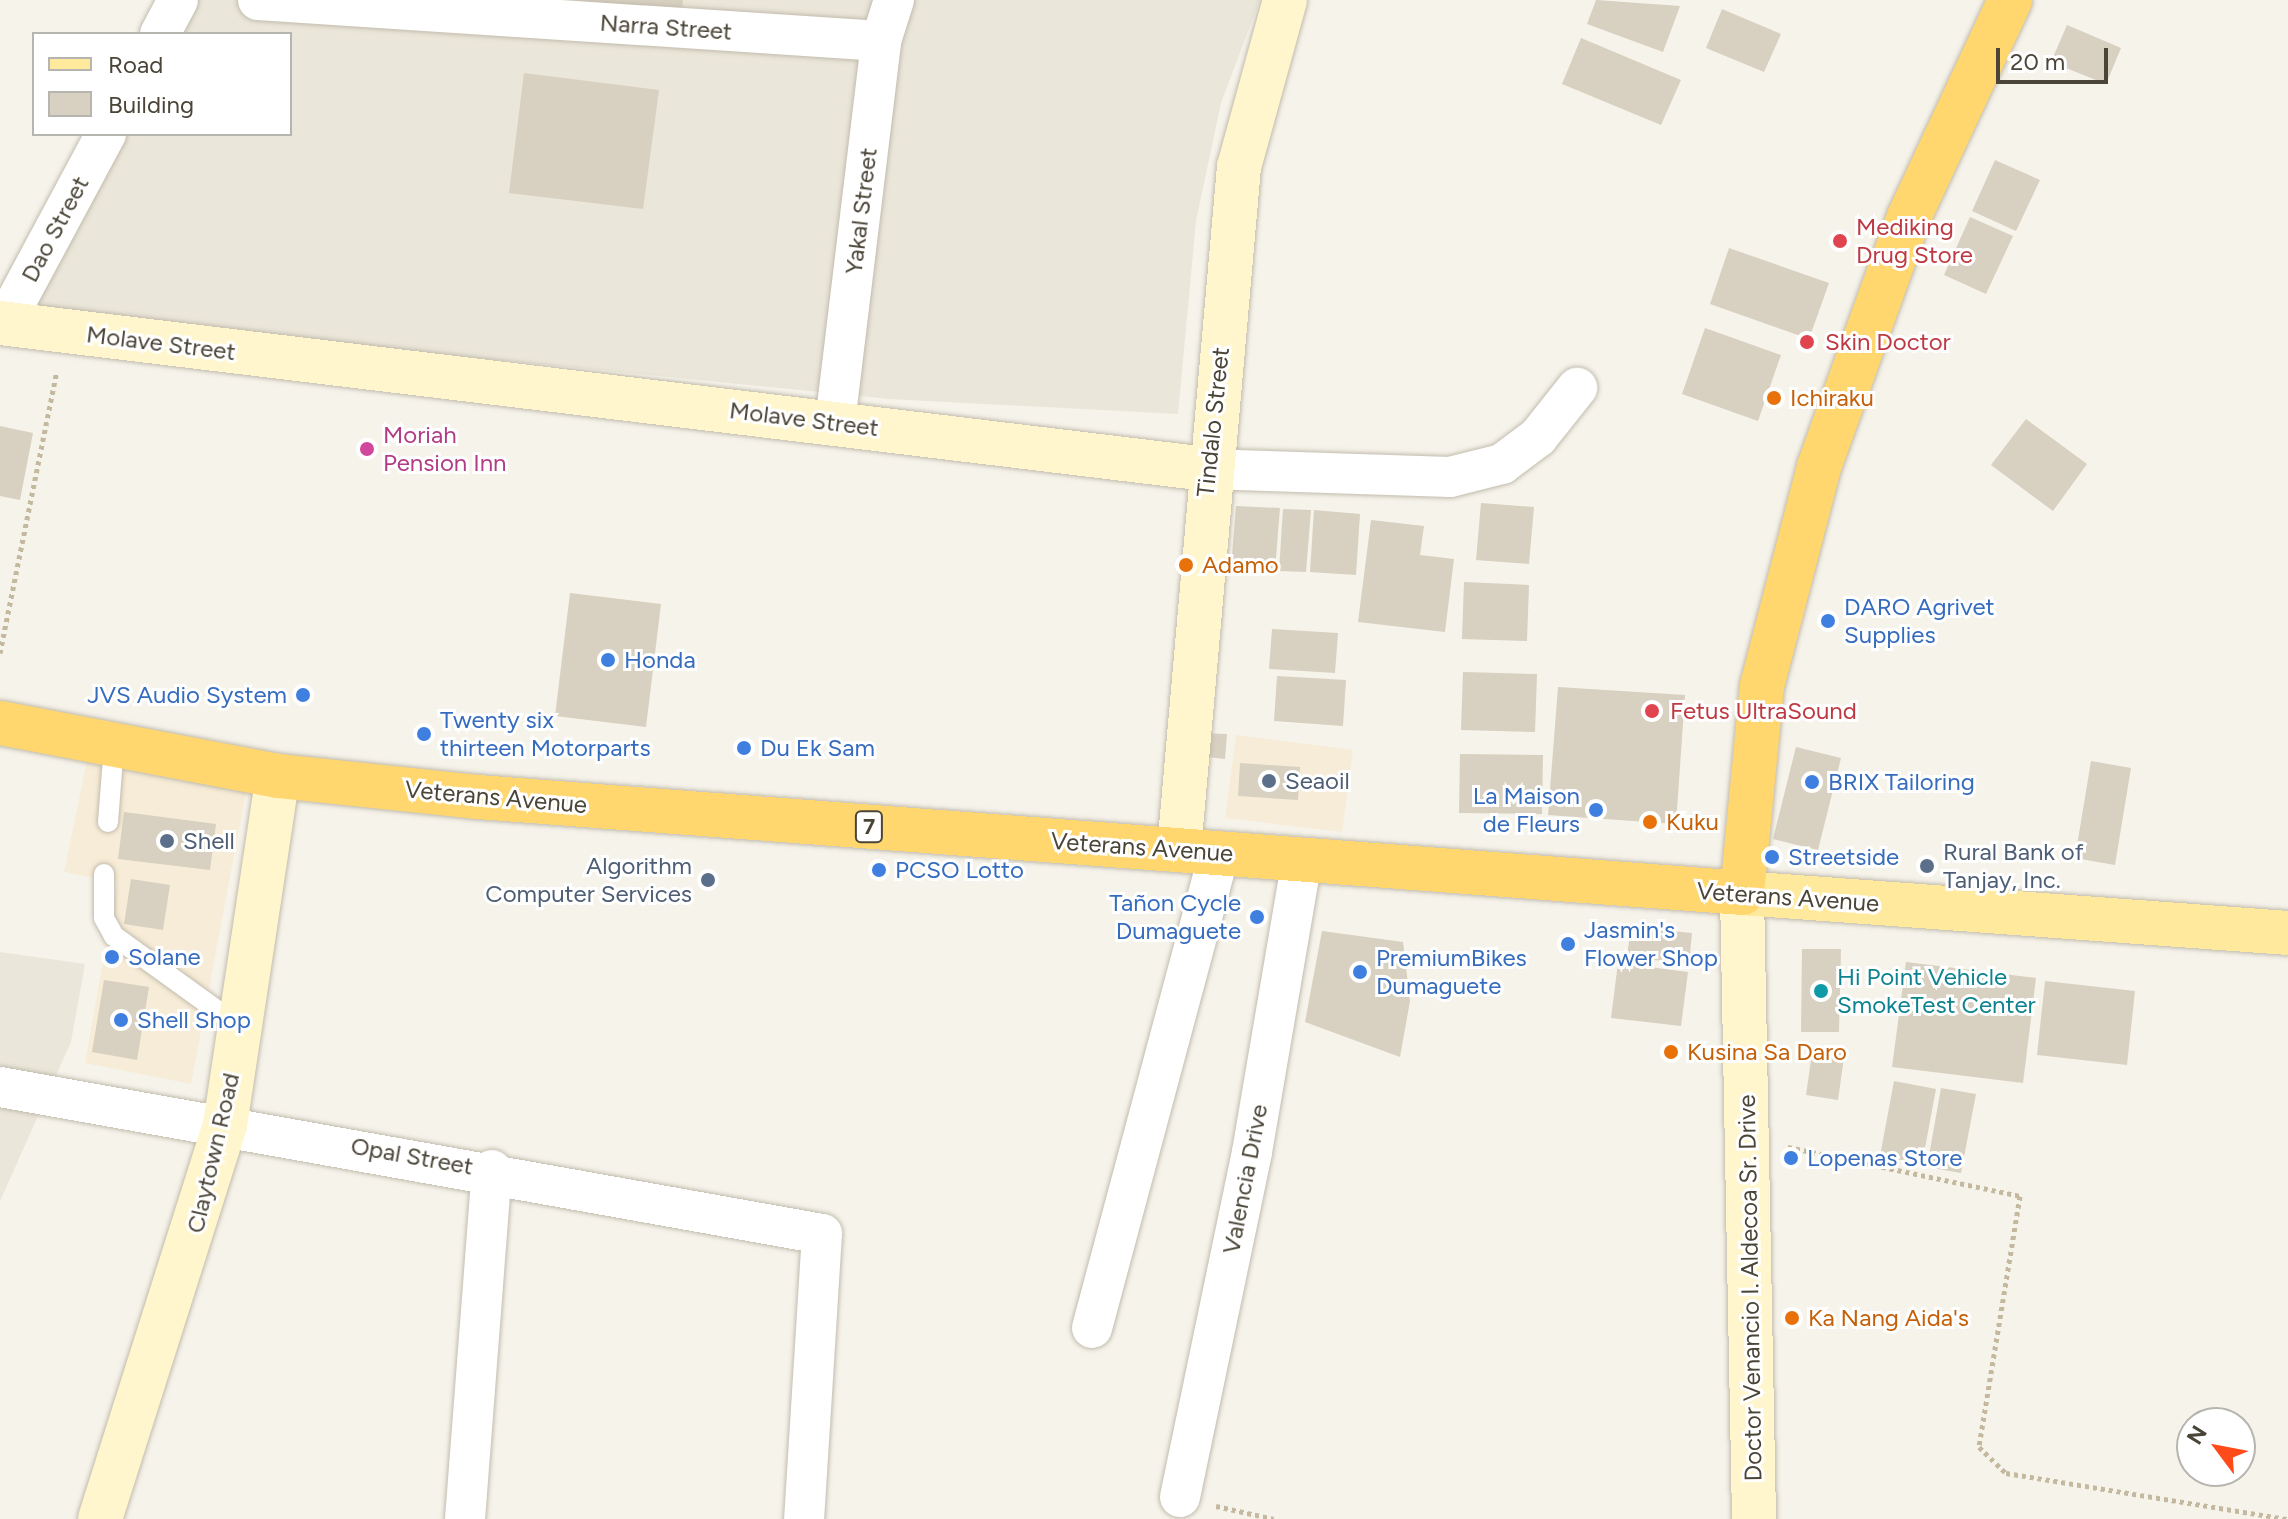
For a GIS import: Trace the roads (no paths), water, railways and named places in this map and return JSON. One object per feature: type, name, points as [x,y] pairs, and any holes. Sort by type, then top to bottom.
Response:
[{"type":"highway","name":"Doctor Venancio I. Aldecoa Sr. Drive","points":[[1742,893],[1762,686],[1819,467],[1909,217],[2010,0]]},
{"type":"highway","name":"Veterans Avenue","points":[[0,723],[278,776],[1742,893]]},
{"type":"main road","name":"Veterans Avenue","points":[[1742,893],[2288,933]]},
{"type":"street","points":[[161,32],[178,0]]},
{"type":"street","name":"Narra Street","points":[[258,0],[881,41]]},
{"type":"street","name":"Yakal Street","points":[[835,423],[881,41],[894,0]]},
{"type":"street","name":"Tindalo Street","points":[[1199,852],[1207,469],[1239,167],[1285,0]]},
{"type":"street","name":"Dao Street","points":[[2,324],[105,136]]},
{"type":"street","name":"Molave Street","points":[[2,324],[1207,469],[1450,477],[1502,464],[1538,437],[1577,388]]},
{"type":"street","name":"Claytown Road","points":[[100,1519],[225,1125],[278,776]]},
{"type":"street","points":[[1092,1328],[1199,852]]},
{"type":"street","name":"Valencia Drive","points":[[1180,1497],[1252,1152],[1302,860]]},
{"type":"street","name":"Doctor Venancio I. Aldecoa Sr. Drive","points":[[1742,893],[1754,1519]]},
{"type":"street","name":"Opal Street","points":[[0,1087],[492,1170],[822,1234],[804,1519]]},
{"type":"street","points":[[465,1519],[492,1170]]},
{"type":"lane","points":[[108,822],[114,745]]},
{"type":"lane","points":[[104,874],[104,918],[114,936],[240,1027]]},
{"type":"place","name":"Mediking Drug Store","points":[[1840,241]]},
{"type":"place","name":"Skin Doctor","points":[[1807,342]]},
{"type":"place","name":"Ichiraku","points":[[1774,398]]},
{"type":"place","name":"Moriah Pension Inn","points":[[367,449]]},
{"type":"place","name":"Adamo","points":[[1186,565]]},
{"type":"place","name":"DARO Agrivet Supplies","points":[[1828,621]]},
{"type":"place","name":"Honda","points":[[608,660]]},
{"type":"place","name":"JVS Audio System","points":[[303,695]]},
{"type":"place","name":"Fetus UltraSound","points":[[1652,711]]},
{"type":"place","name":"Twenty six thirteen Motorparts","points":[[424,734]]},
{"type":"place","name":"Du Ek Sam","points":[[744,748]]},
{"type":"place","name":"Seaoil","points":[[1269,781]]},
{"type":"place","name":"BRIX Tailoring","points":[[1812,782]]},
{"type":"place","name":"La Maison de Fleurs","points":[[1596,810]]},
{"type":"place","name":"Kuku","points":[[1650,822]]},
{"type":"place","name":"Shell","points":[[167,841]]},
{"type":"place","name":"Streetside","points":[[1772,857]]},
{"type":"place","name":"Rural Bank of Tanjay, Inc.","points":[[1927,866]]},
{"type":"place","name":"PCSO Lotto","points":[[879,870]]},
{"type":"place","name":"Algorithm Computer Services","points":[[708,880]]},
{"type":"place","name":"Tañon Cycle Dumaguete","points":[[1257,917]]},
{"type":"place","name":"Jasmin's Flower Shop","points":[[1568,944]]},
{"type":"place","name":"Solane","points":[[112,957]]},
{"type":"place","name":"PremiumBikes Dumaguete","points":[[1360,972]]},
{"type":"place","name":"Hi Point Vehicle SmokeTest Center","points":[[1821,991]]},
{"type":"place","name":"Shell Shop","points":[[121,1020]]},
{"type":"place","name":"Kusina Sa Daro","points":[[1671,1052]]},
{"type":"place","name":"Lopenas Store","points":[[1791,1158]]},
{"type":"place","name":"Ka Nang Aida's","points":[[1792,1318]]}]
